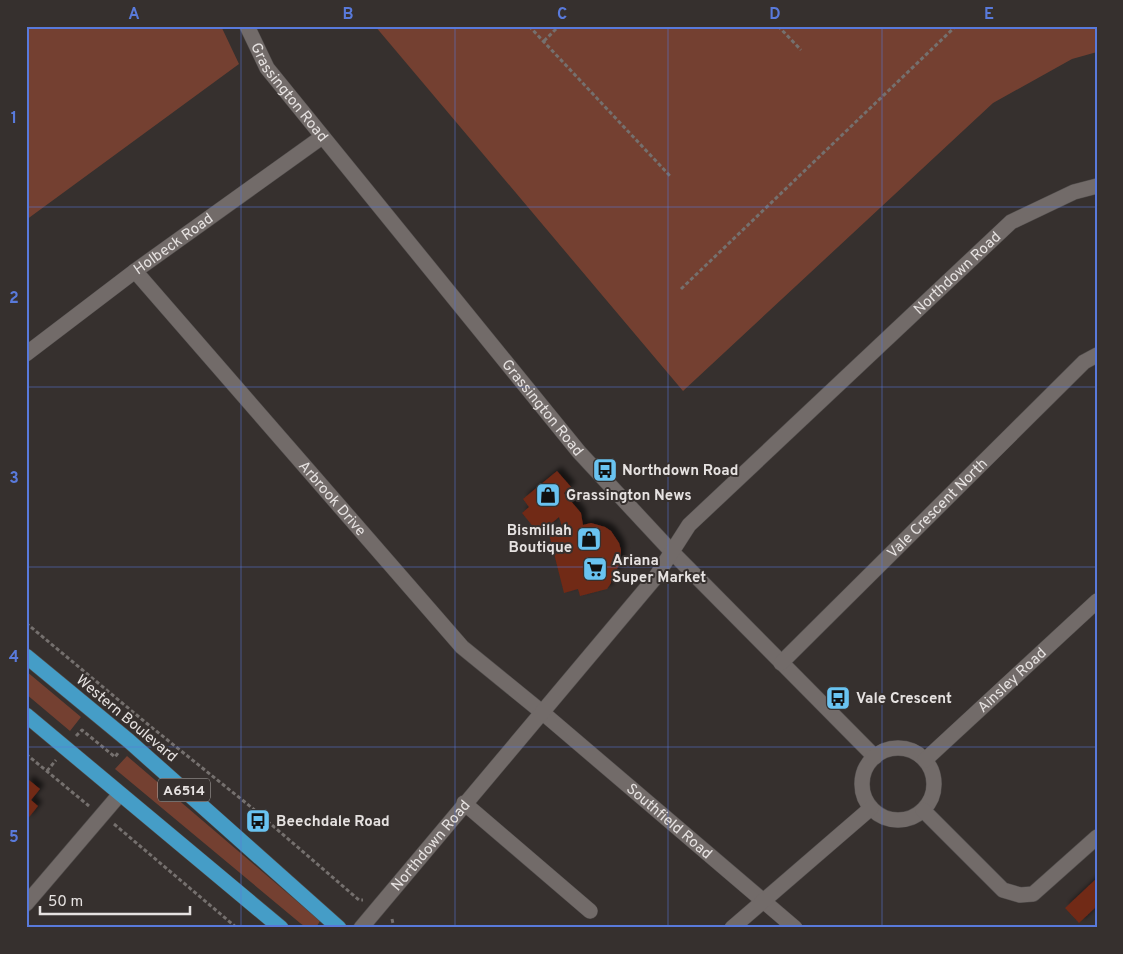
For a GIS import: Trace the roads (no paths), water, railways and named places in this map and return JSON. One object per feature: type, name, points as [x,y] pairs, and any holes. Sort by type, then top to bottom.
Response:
[{"type":"highway","name":"Western Boulevard","points":[[26,656],[128,740],[339,928]]},
{"type":"highway","name":"A6514","points":[[26,715],[281,928]]},
{"type":"street","name":"Grassington Road","points":[[247,26],[267,68],[579,452],[672,552],[874,757]]},
{"type":"street","name":"Holbeck Road","points":[[26,354],[135,271],[322,137]]},
{"type":"street","name":"Northdown Road","points":[[361,928],[464,803],[543,713],[655,578],[689,525],[1011,222],[1074,192],[1097,186]]},
{"type":"street","name":"Arbrook Drive","points":[[135,271],[442,626],[462,647],[543,713]]},
{"type":"street","name":"Vale Crescent North","points":[[781,663],[1084,362],[1097,355]]},
{"type":"street","name":"Ainsley Road","points":[[925,760],[1097,601]]},
{"type":"street","name":"Southfield Road","points":[[543,713],[795,928]]},
{"type":"street","points":[[900,748],[914,752],[925,760],[932,772],[934,785],[932,799],[923,810],[914,817],[903,820],[891,820],[880,816],[871,808],[864,793],[863,776],[867,766],[874,757],[886,750],[900,748]]},
{"type":"street","points":[[26,904],[120,794]]},
{"type":"street","points":[[464,803],[590,911]]},
{"type":"street","points":[[732,928],[871,808]]},
{"type":"street","points":[[923,810],[1004,890],[1020,895],[1033,894],[1097,837]]},
{"type":"place","name":"Northdown Road","points":[[605,470]]},
{"type":"place","name":"Grassington News","points":[[548,495]]},
{"type":"place","name":"Bismillah Boutique","points":[[589,539]]},
{"type":"place","name":"Ariana Super Market","points":[[595,569]]},
{"type":"place","name":"Vale Crescent","points":[[838,698]]},
{"type":"place","name":"Beechdale Road","points":[[258,821]]}]
